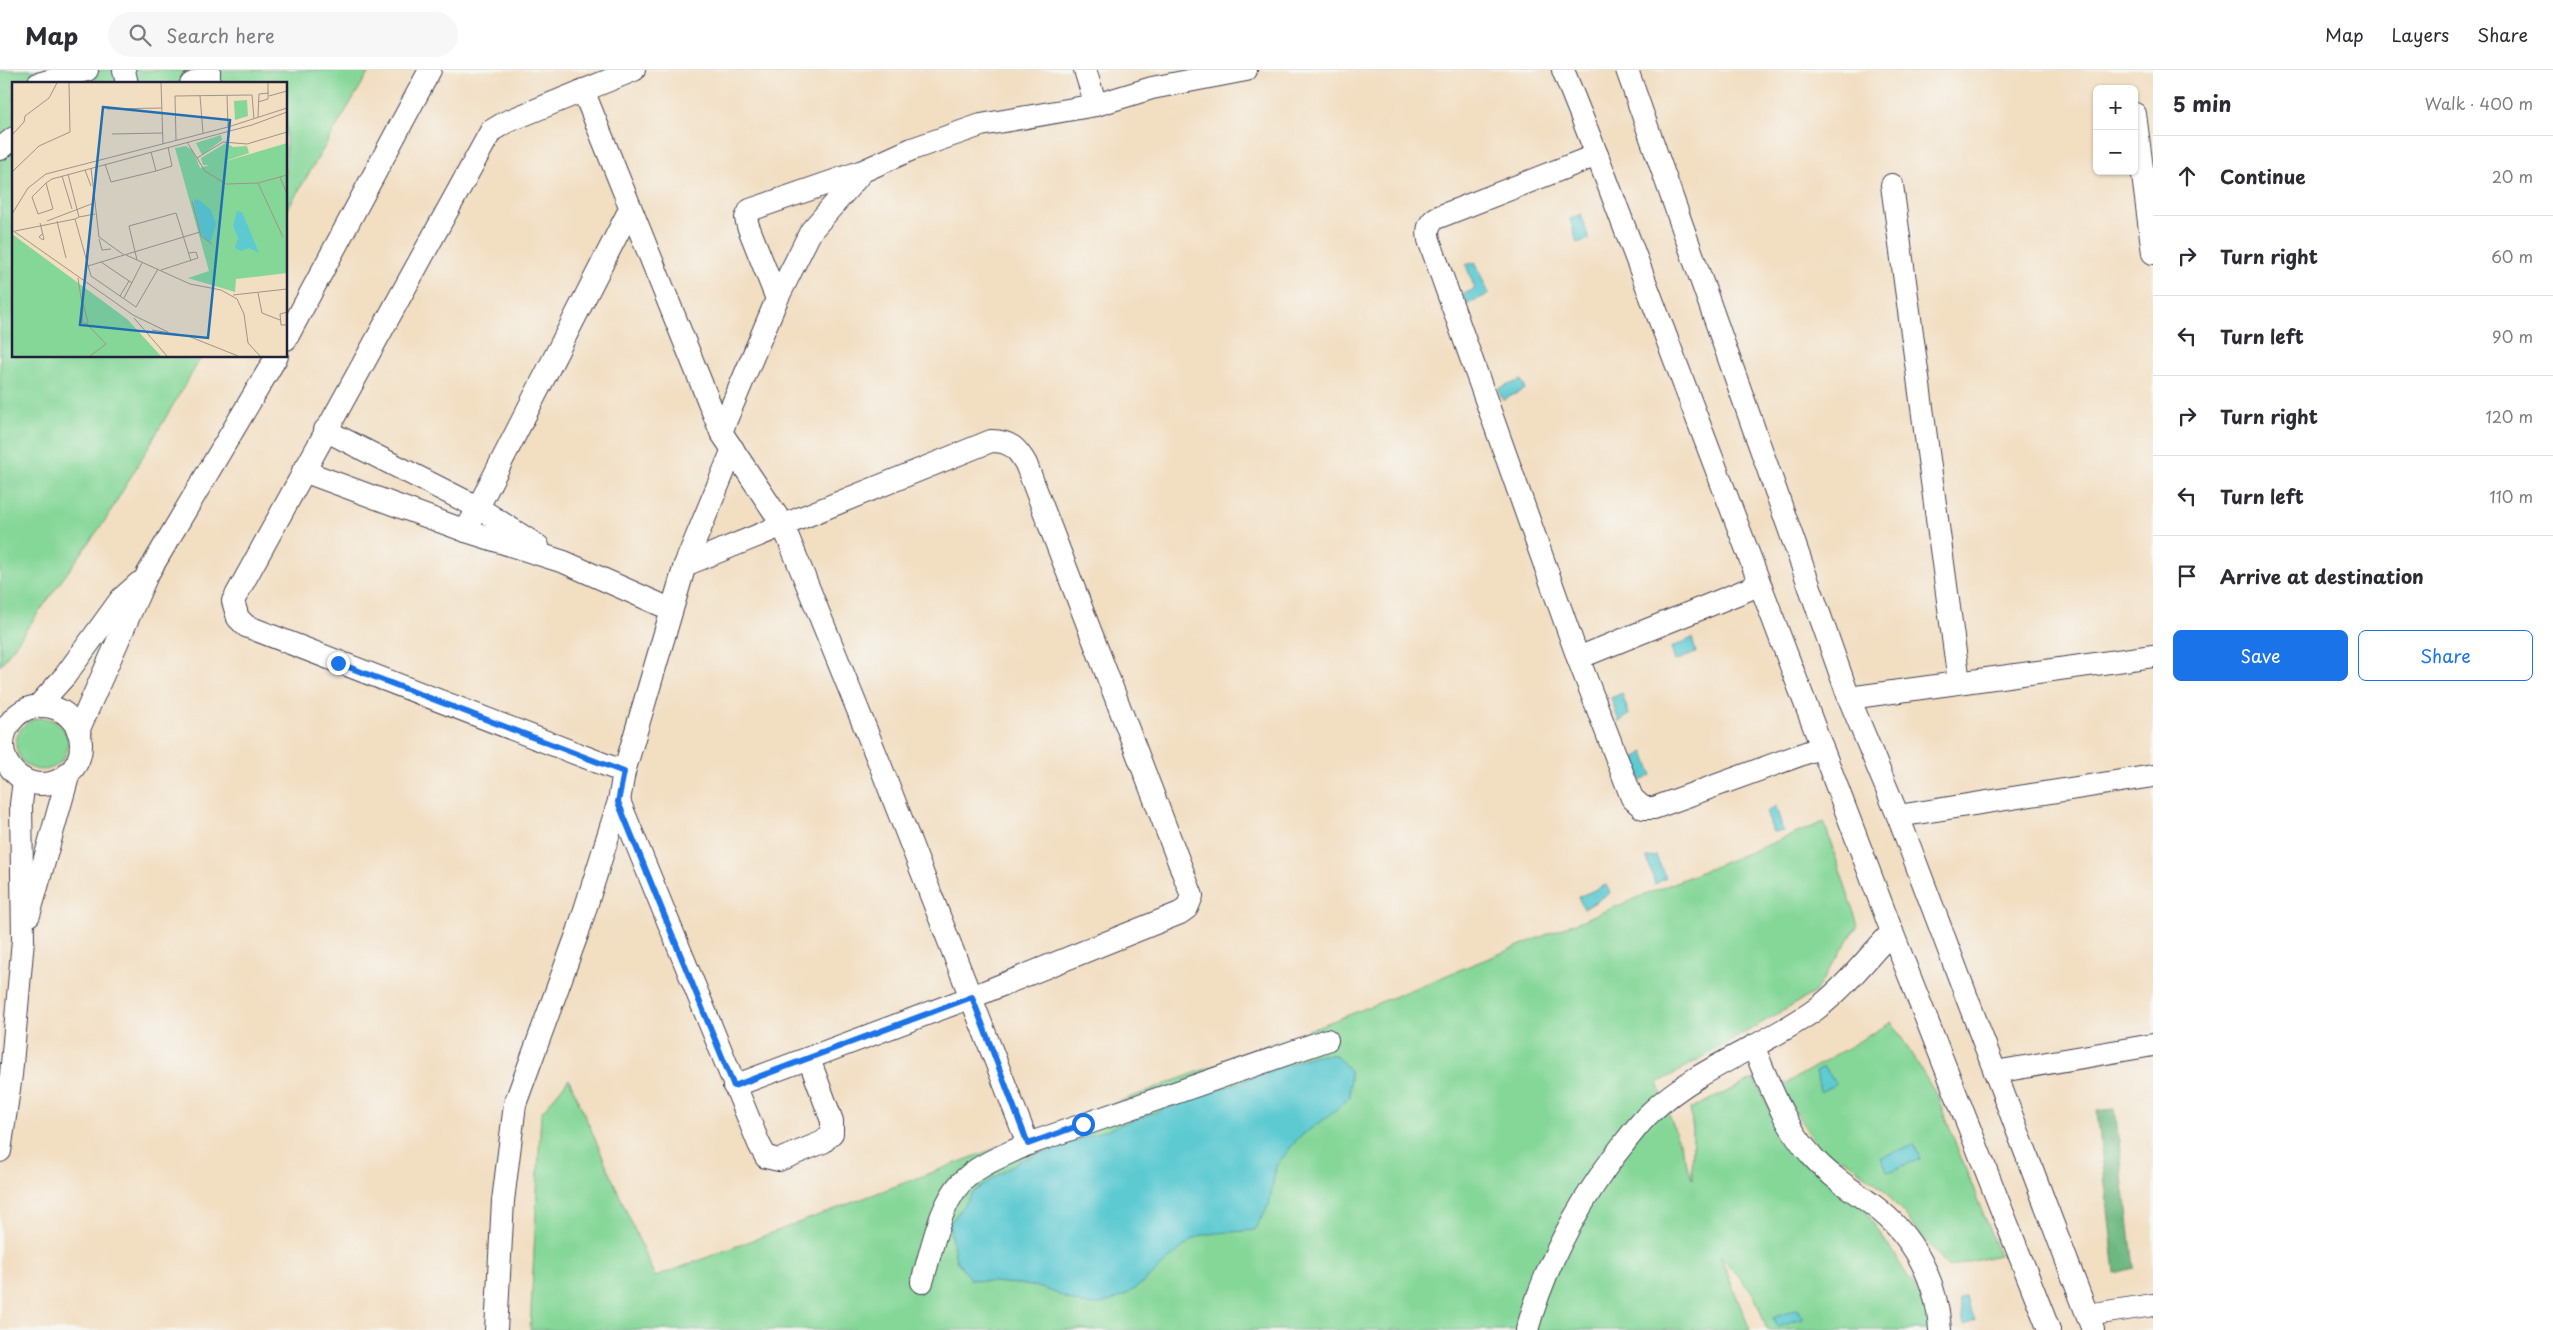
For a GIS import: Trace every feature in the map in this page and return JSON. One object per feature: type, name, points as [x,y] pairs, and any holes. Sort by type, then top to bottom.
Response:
[{"type":"street","points":[[45,82],[87,70]]},
{"type":"street","points":[[196,82],[206,78],[211,70]]},
{"type":"street","points":[[288,335],[430,70]]},
{"type":"street","points":[[624,772],[246,626],[238,618],[233,601],[325,430],[491,131],[506,122],[634,70]]},
{"type":"street","points":[[1085,70],[1096,105]]},
{"type":"street","points":[[777,299],[748,226],[746,218],[750,210],[863,171],[912,149],[980,125],[1096,105],[1202,75],[1246,70]]},
{"type":"street","points":[[1563,70],[1892,932],[2049,1330]]},
{"type":"street","points":[[1627,70],[1849,698],[1898,816],[2090,1322],[2153,1305]]},
{"type":"street","points":[[583,90],[630,209],[727,441],[783,524],[972,997],[1028,1144]]},
{"type":"street","points":[[2137,130],[2153,253]]},
{"type":"street","points":[[0,148],[12,139]]},
{"type":"street","points":[[1597,155],[1436,218],[1431,221],[1427,230],[1432,249],[1578,658],[1632,798],[1643,808],[1654,808],[1822,747]]},
{"type":"street","points":[[496,1330],[503,1201],[515,1104],[578,932],[618,802],[624,772],[684,564],[777,299],[811,231],[863,171]]},
{"type":"street","points":[[1892,185],[1959,682]]},
{"type":"street","points":[[466,531],[630,209]]},
{"type":"street","points":[[78,731],[147,575],[276,358]]},
{"type":"street","points":[[325,430],[477,507],[564,562]]},
{"type":"street","points":[[684,564],[991,441],[1003,441],[1011,444],[1018,450],[1026,464],[1192,896],[1187,908],[1180,913],[972,997],[734,1086]]},
{"type":"street","points":[[303,471],[466,531],[564,562],[670,609]]},
{"type":"street","points":[[0,1151],[11,1075],[23,940],[21,804],[11,768],[4,755],[3,733],[20,714],[37,707],[65,676],[121,599],[147,575]]},
{"type":"street","points":[[1578,658],[1759,585]]},
{"type":"street","points":[[1849,698],[2153,656]]},
{"type":"street","points":[[23,940],[69,774],[76,764],[80,752],[78,731],[72,720],[60,711],[37,707]]},
{"type":"street","points":[[14,780],[46,784],[60,780],[69,774]]},
{"type":"street","points":[[1898,816],[2153,776]]},
{"type":"street","points":[[618,802],[762,1152],[772,1160],[779,1160],[823,1142],[832,1134],[832,1121],[809,1059]]},
{"type":"street","points":[[1527,1330],[1547,1273],[1573,1218],[1593,1186],[1632,1133],[1651,1112],[1674,1093],[1815,1010],[1841,987],[1892,932]]},
{"type":"street","points":[[922,1282],[948,1199],[966,1177],[1028,1144],[1326,1040]]},
{"type":"street","points":[[1995,1072],[2153,1045]]},
{"type":"street","points":[[1753,1046],[1786,1122],[1799,1142],[1819,1164],[1888,1218],[1914,1248],[1934,1290],[1940,1330]]},
{"type":"green space","points":[[0,70],[370,70],[288,209],[288,82],[12,82],[12,358],[201,358],[106,519],[0,666]]},
{"type":"green space","points":[[37,718],[47,718],[61,725],[68,739],[68,749],[61,763],[47,770],[37,770],[27,766],[20,759],[16,749],[16,739],[20,729],[27,722]]},
{"type":"green space","points":[[1824,822],[1858,925],[1815,992],[1658,1083],[1692,1179],[1693,1132],[1690,1109],[1754,1079],[1780,1129],[1860,1202],[1929,1309],[1928,1330],[1767,1330],[1754,1295],[1720,1255],[1750,1330],[530,1330],[541,1113],[569,1079],[655,1277],[1351,1014]]},
{"type":"green space","points":[[1892,1022],[1937,1096],[1999,1255],[1948,1267],[1882,1188],[1845,1159],[1825,1160],[1780,1087]]},
{"type":"green space","points":[[2115,1109],[2134,1268],[2115,1273],[2097,1111]]},
{"type":"water","points":[[1581,214],[1589,239],[1577,243],[1570,219]]},
{"type":"water","points":[[1475,262],[1489,294],[1466,305],[1463,294],[1475,289],[1466,265]]},
{"type":"water","points":[[1521,380],[1525,389],[1503,400],[1498,389]]},
{"type":"water","points":[[1692,638],[1696,653],[1675,661],[1671,648]]},
{"type":"water","points":[[1622,693],[1629,715],[1619,722],[1611,698]]},
{"type":"water","points":[[1644,752],[1652,775],[1641,781],[1633,759]]},
{"type":"water","points":[[1776,806],[1783,831],[1773,832],[1766,812]]},
{"type":"water","points":[[1656,856],[1666,878],[1655,884],[1647,858]]},
{"type":"water","points":[[1606,885],[1610,893],[1584,909],[1578,897]]},
{"type":"water","points":[[1315,1055],[1336,1055],[1350,1071],[1350,1097],[1329,1116],[1299,1137],[1276,1166],[1269,1205],[1254,1230],[1216,1233],[1197,1237],[1134,1289],[1112,1301],[1091,1305],[1077,1303],[1036,1287],[970,1279],[956,1260],[949,1225],[973,1192],[1019,1161]]},
{"type":"water","points":[[1824,1067],[1836,1084],[1820,1092],[1816,1071]]},
{"type":"water","points":[[1914,1144],[1920,1159],[1888,1172],[1881,1157]]},
{"type":"water","points":[[1965,1296],[1975,1321],[1964,1325],[1958,1299]]},
{"type":"water","points":[[1797,1309],[1803,1319],[1777,1327],[1773,1318]]},
{"type":"route","points":[[338,663],[624,772],[618,802],[734,1086],[972,997],[1028,1144],[1083,1124]]}]
